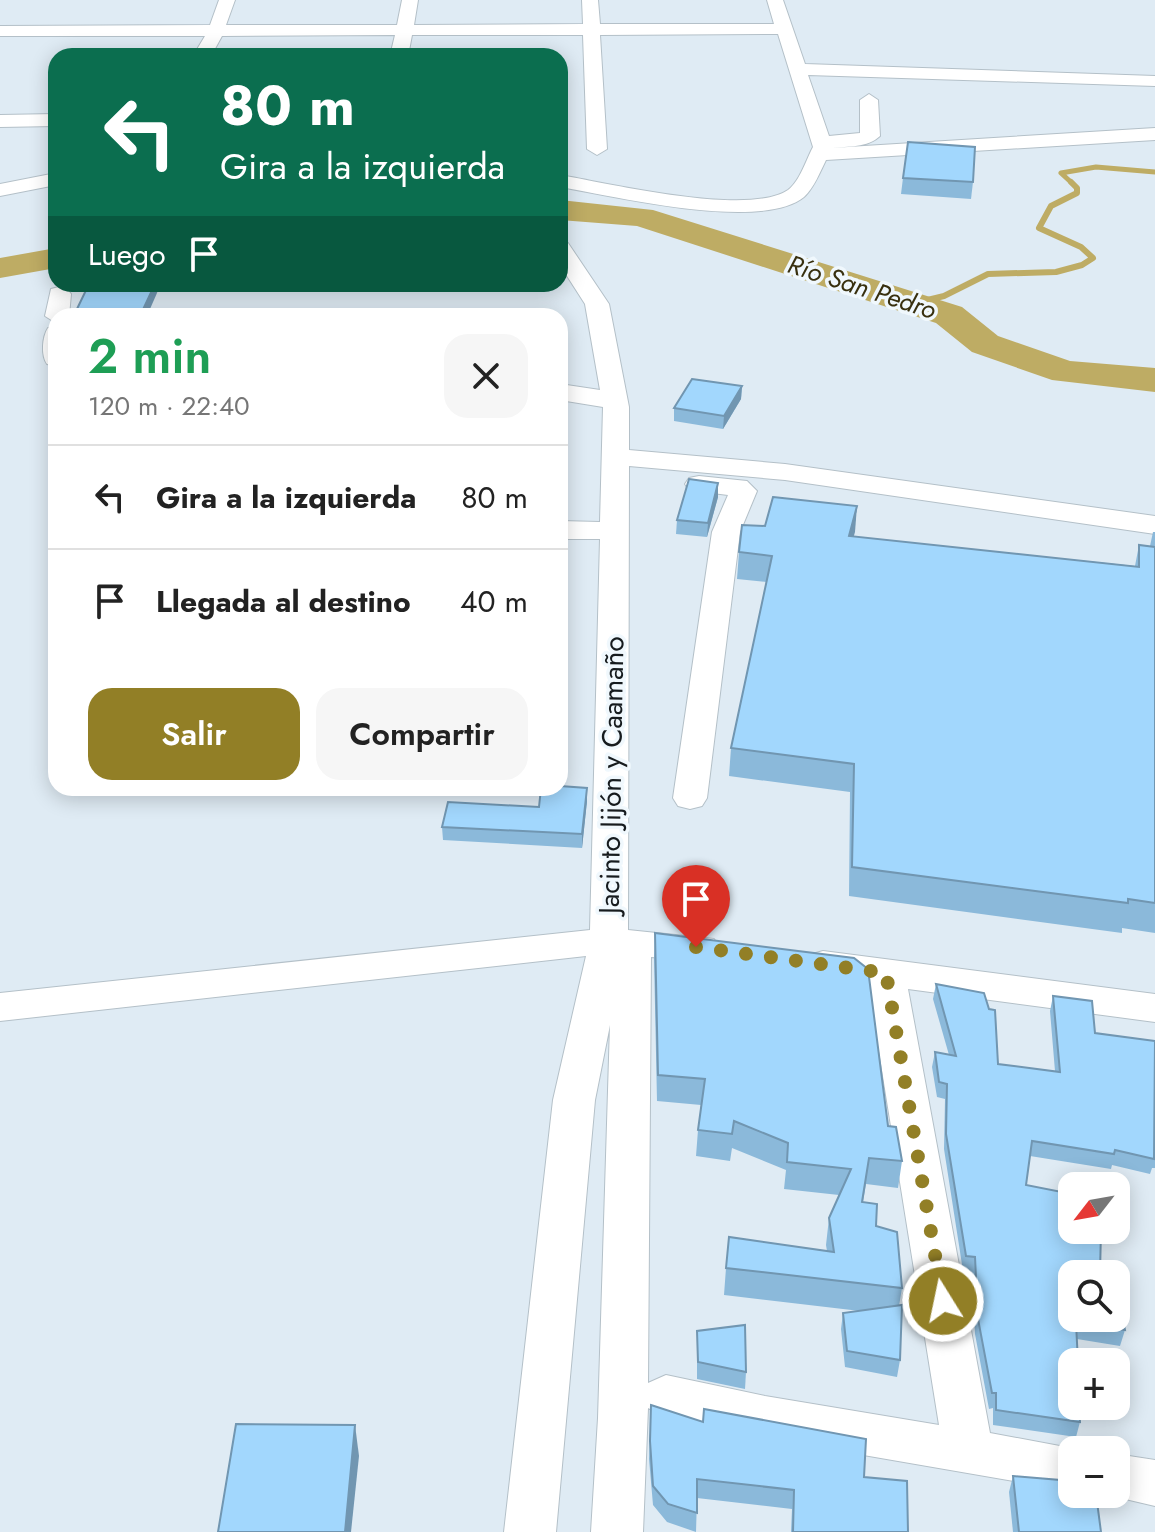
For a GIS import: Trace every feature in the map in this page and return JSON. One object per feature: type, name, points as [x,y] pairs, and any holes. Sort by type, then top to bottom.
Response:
[{"type":"street","points":[[206,48],[227,0]]},
{"type":"street","points":[[401,48],[410,0]]},
{"type":"street","points":[[590,0],[597,149]]},
{"type":"street","points":[[568,182],[726,207],[766,205],[795,194],[820,148],[775,0]]},
{"type":"street","points":[[0,31],[785,29]]},
{"type":"street","points":[[798,69],[1155,81]]},
{"type":"street","points":[[820,148],[870,136],[869,100]]},
{"type":"street","points":[[0,121],[48,120]]},
{"type":"street","points":[[820,148],[883,153],[1155,134]]},
{"type":"street","points":[[870,179],[883,153]]},
{"type":"street","points":[[0,172],[48,175]]},
{"type":"street","points":[[0,190],[48,178]]},
{"type":"street","name":"Jacinto Jijón y Caamaño","points":[[0,1007],[621,942],[614,399],[597,304],[568,260]]},
{"type":"street","points":[[568,393],[614,399]]},
{"type":"street","points":[[615,468],[785,472],[1155,525]]},
{"type":"street","points":[[615,468],[743,491],[726,532],[690,798]]},
{"type":"street","points":[[568,530],[615,531]]},
{"type":"street","points":[[621,942],[727,951]]},
{"type":"street","points":[[530,1532],[574,1100],[621,942]]},
{"type":"street","points":[[617,1532],[623,1418],[621,942]]},
{"type":"street","points":[[791,960],[1155,1008]]},
{"type":"street","points":[[886,973],[968,1450]]},
{"type":"street","points":[[666,1396],[765,1417],[1058,1466]]},
{"type":"street","points":[[1130,1479],[1155,1483]]},
{"type":"building","points":[[908,142],[975,147],[973,182],[903,178]]},
{"type":"building","points":[[85,292],[151,292],[144,308],[77,308]]},
{"type":"building","points":[[692,379],[742,386],[724,416],[674,408]]},
{"type":"building","points":[[689,479],[718,483],[708,523],[677,520]]},
{"type":"building","points":[[773,497],[857,506],[849,536],[1139,567],[1139,545],[1155,547],[1155,903],[1128,899],[1128,903],[852,867],[854,764],[731,748],[772,556],[739,552],[742,525],[765,526]]},
{"type":"building","points":[[568,787],[587,788],[582,834],[442,827],[448,802],[539,807],[540,796],[568,796]]},
{"type":"building","points":[[655,933],[854,958],[868,969],[888,1126],[896,1127],[902,1161],[869,1158],[862,1202],[877,1204],[876,1226],[897,1232],[902,1288],[726,1268],[729,1237],[834,1252],[829,1218],[851,1169],[787,1162],[788,1143],[734,1121],[732,1134],[698,1130],[705,1079],[658,1075]]},
{"type":"building","points":[[936,984],[984,993],[989,1009],[995,1010],[998,1064],[1060,1072],[1053,996],[1092,1001],[1095,1033],[1155,1041],[1154,1159],[1115,1150],[1114,1154],[1032,1141],[1026,1185],[1058,1191],[1058,1244],[1101,1244],[1100,1260],[1058,1260],[1058,1332],[1076,1332],[1077,1348],[1058,1348],[1058,1419],[996,1410],[996,1393],[992,1393],[978,1319],[975,1257],[966,1256],[946,1134],[947,1084],[939,1082],[935,1052],[956,1056]]},
{"type":"building","points":[[902,1305],[900,1360],[847,1351],[843,1313]]},
{"type":"building","points":[[745,1325],[746,1372],[698,1362],[697,1331]]},
{"type":"building","points":[[651,1405],[703,1422],[704,1409],[866,1439],[864,1477],[907,1481],[908,1532],[793,1532],[794,1490],[697,1479],[697,1513],[668,1504],[653,1486]]},
{"type":"building","points":[[236,1424],[355,1425],[345,1532],[218,1532]]},
{"type":"building","points":[[1013,1476],[1058,1480],[1058,1508],[1098,1508],[1101,1532],[1019,1532]]},
{"type":"waterway","points":[[1073,184],[1061,173],[1096,167],[1155,172]]},
{"type":"waterway","points":[[911,304],[944,296],[988,274],[1056,272],[1082,265],[1093,258],[1081,247],[1039,228],[1051,206],[1077,193],[1073,184]]},
{"type":"waterway","name":"Río San Pedro","points":[[568,211],[641,217],[949,315],[985,344],[1065,372],[1155,380]]},
{"type":"waterway","name":"Río San Pedro","points":[[0,268],[48,259]]},
{"type":"route","points":[[696,947],[886,973],[943,1301]]}]
